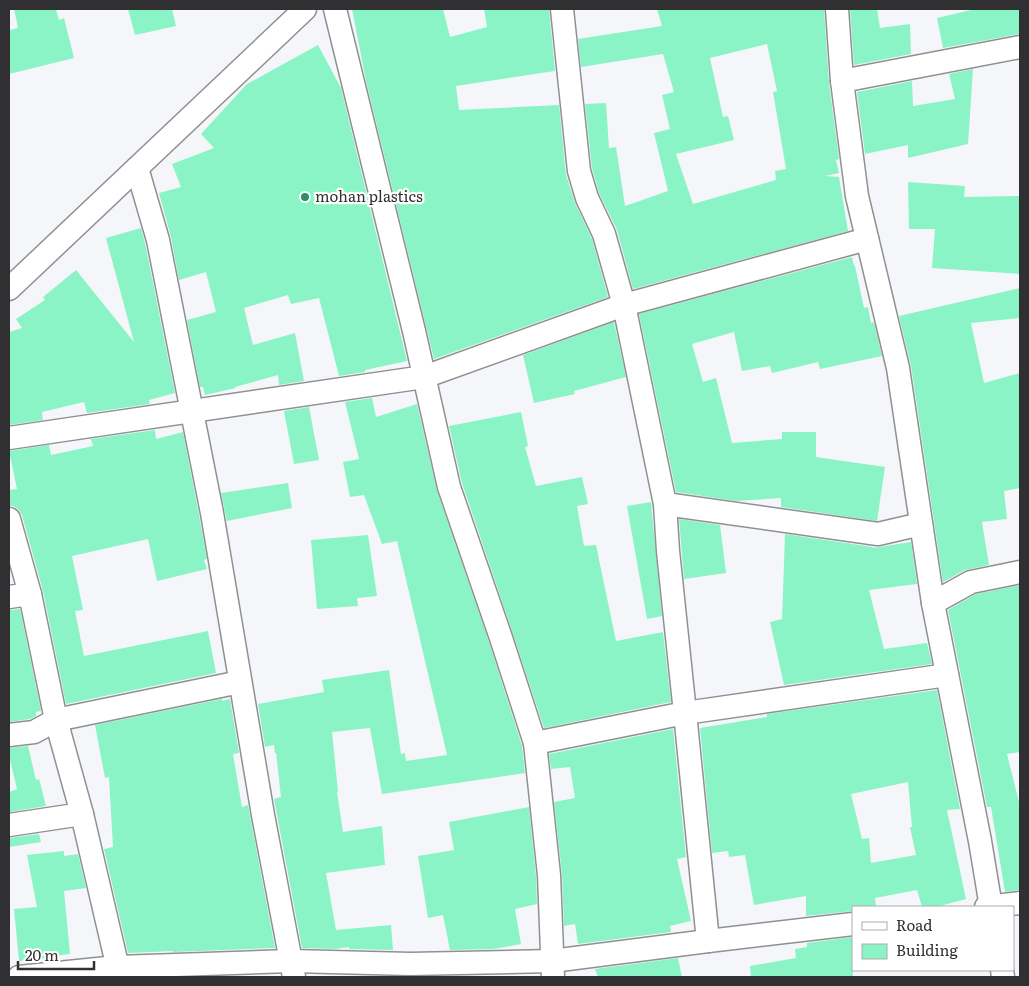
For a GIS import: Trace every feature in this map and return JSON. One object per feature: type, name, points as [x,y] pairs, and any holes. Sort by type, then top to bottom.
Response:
[{"type":"street","points":[[9,289],[305,9]]},
{"type":"street","points":[[335,9],[449,487],[535,743],[549,875],[552,969]]},
{"type":"street","points":[[562,9],[579,171],[587,198],[604,234],[624,305],[665,504],[668,552],[708,941]]},
{"type":"street","points":[[837,9],[842,81],[857,196],[898,368],[933,603],[991,906]]},
{"type":"street","points":[[842,81],[1020,48]]},
{"type":"street","points":[[137,168],[158,240],[192,410],[212,513],[263,815],[293,969]]},
{"type":"street","points":[[9,438],[424,377],[624,305],[867,239]]},
{"type":"street","points":[[665,504],[878,534],[921,524]]},
{"type":"street","points":[[9,519],[20,596],[82,814],[118,972]]},
{"type":"street","points":[[933,603],[971,582],[1020,572]]},
{"type":"street","points":[[535,743],[685,713],[947,674]]},
{"type":"street","points":[[9,735],[34,732],[56,720],[240,682]]},
{"type":"street","points":[[9,825],[82,814]]},
{"type":"street","points":[[998,906],[1020,903]]},
{"type":"street","points":[[19,977],[118,972],[293,969],[410,964],[552,969],[708,941],[852,924]]},
{"type":"building","points":[[14,9],[56,9],[59,20],[64,18],[74,58],[9,74],[9,30],[18,28]]},
{"type":"building","points":[[128,9],[172,9],[176,26],[135,35]]},
{"type":"building","points":[[352,9],[443,9],[450,37],[487,27],[484,9],[549,9],[555,71],[456,86],[459,110],[559,105],[566,175],[575,203],[592,239],[608,297],[434,359],[366,81]]},
{"type":"building","points":[[657,9],[824,9],[829,83],[839,159],[836,160],[839,173],[825,176],[839,177],[848,231],[633,289],[617,230],[599,193],[592,168],[585,104],[606,103],[609,148],[616,147],[625,206],[668,191],[654,133],[670,129],[662,95],[674,92],[663,54],[581,67],[578,39],[662,26]],"holes":[[[767,44],[777,91],[773,92],[786,169],[775,171],[776,180],[693,204],[676,154],[734,140],[728,116],[723,117],[710,58]]]},
{"type":"building","points":[[850,9],[877,9],[880,28],[910,24],[911,54],[854,65]]},
{"type":"building","points":[[975,9],[1020,9],[1020,34],[943,48],[937,18]]},
{"type":"building","points":[[318,45],[341,88],[407,361],[365,370],[365,372],[339,376],[319,298],[291,304],[288,295],[244,308],[253,345],[295,333],[304,381],[279,385],[278,375],[205,395],[203,387],[200,387],[187,320],[216,312],[206,272],[179,280],[171,237],[159,193],[181,187],[172,164],[214,148],[201,134],[247,84]]},
{"type":"building","points":[[973,69],[968,144],[908,158],[908,145],[865,154],[857,92],[912,81],[913,106],[955,99],[949,74]]},
{"type":"building","points":[[908,182],[965,186],[964,197],[1020,196],[1020,274],[932,268],[935,229],[909,229]]},
{"type":"building","points":[[141,228],[175,393],[149,400],[150,404],[87,413],[84,402],[42,412],[43,420],[9,425],[9,332],[22,328],[16,319],[45,300],[43,297],[76,270],[134,342],[106,238]]},
{"type":"building","points":[[852,257],[864,308],[868,307],[871,323],[874,322],[882,356],[820,369],[818,362],[772,373],[770,366],[742,371],[734,332],[692,344],[703,382],[716,378],[732,443],[782,439],[782,432],[816,432],[816,457],[885,467],[877,521],[781,507],[781,498],[736,501],[676,492],[639,314]]},
{"type":"building","points":[[1020,288],[1020,318],[971,323],[984,383],[1020,373],[1020,488],[1004,491],[1007,519],[982,522],[989,565],[965,570],[943,582],[911,366],[899,316]]},
{"type":"building","points":[[614,322],[626,377],[574,391],[575,394],[534,403],[523,355]]},
{"type":"building","points":[[372,398],[376,417],[417,404],[437,491],[489,642],[522,746],[525,773],[382,794],[370,728],[332,732],[337,792],[343,832],[382,826],[385,865],[326,873],[336,930],[391,925],[393,950],[349,949],[349,947],[335,949],[302,948],[274,799],[281,797],[276,753],[274,745],[265,747],[258,704],[324,692],[322,680],[389,670],[401,754],[405,753],[406,761],[447,755],[397,541],[382,544],[364,495],[350,497],[343,462],[359,459],[345,402]]},
{"type":"building","points":[[309,407],[319,460],[294,464],[284,411]]},
{"type":"building","points":[[521,412],[528,446],[525,447],[536,486],[582,477],[588,504],[577,506],[584,546],[596,545],[616,641],[663,632],[671,702],[544,728],[462,483],[449,426]]},
{"type":"building","points":[[155,430],[156,439],[183,432],[207,559],[204,560],[207,569],[157,581],[148,539],[72,556],[83,610],[75,611],[84,656],[208,631],[216,673],[66,704],[43,591],[22,515],[18,509],[9,506],[9,490],[17,489],[9,451],[49,445],[51,455],[93,446],[91,439]]},
{"type":"building","points":[[288,483],[292,508],[227,521],[221,493]]},
{"type":"building","points":[[651,502],[662,616],[647,619],[627,506]]},
{"type":"building","points":[[679,519],[720,525],[726,573],[684,579]]},
{"type":"building","points":[[785,534],[873,548],[911,542],[917,584],[869,590],[884,649],[927,643],[932,664],[784,685],[770,622],[782,619]]},
{"type":"building","points":[[368,535],[377,596],[357,598],[358,606],[317,609],[311,540]]},
{"type":"building","points":[[1020,585],[1020,752],[1007,754],[1020,806],[1020,890],[1005,892],[991,807],[987,807],[948,610],[976,594]]},
{"type":"building","points":[[20,609],[41,711],[36,712],[36,716],[30,719],[9,722],[9,610]]},
{"type":"building","points":[[937,690],[960,809],[947,810],[966,899],[940,906],[922,906],[917,890],[875,898],[876,906],[852,906],[852,911],[806,916],[806,896],[754,905],[745,855],[729,857],[728,851],[712,853],[700,728],[767,717],[767,714]],"holes":[[[908,782],[912,827],[910,827],[916,855],[871,863],[869,838],[862,839],[851,794]]]},
{"type":"building","points":[[222,699],[222,701],[230,699],[239,753],[233,754],[242,807],[248,805],[275,948],[128,953],[104,849],[113,847],[109,777],[105,778],[95,725]]},
{"type":"building","points":[[673,729],[686,857],[677,859],[691,921],[670,926],[671,932],[578,944],[575,924],[564,926],[562,874],[554,802],[575,798],[570,767],[551,769],[549,754]]},
{"type":"building","points":[[28,746],[36,780],[39,779],[46,806],[9,812],[9,792],[17,789],[9,756],[9,748]]},
{"type":"building","points":[[529,807],[537,904],[515,909],[521,944],[494,949],[450,950],[443,915],[428,918],[418,856],[454,850],[449,822]]},
{"type":"building","points":[[39,834],[41,842],[9,847],[9,838]]},
{"type":"building","points":[[64,851],[64,856],[78,854],[86,888],[64,891],[70,954],[45,957],[45,959],[19,961],[14,909],[37,907],[27,855]]},
{"type":"building","points":[[852,937],[853,977],[751,977],[750,966],[796,958],[795,949],[807,947],[807,943]]},
{"type":"building","points":[[678,958],[682,977],[598,977],[595,969]]},
{"type":"place","name":"mohan plastics","points":[[305,197]]}]
